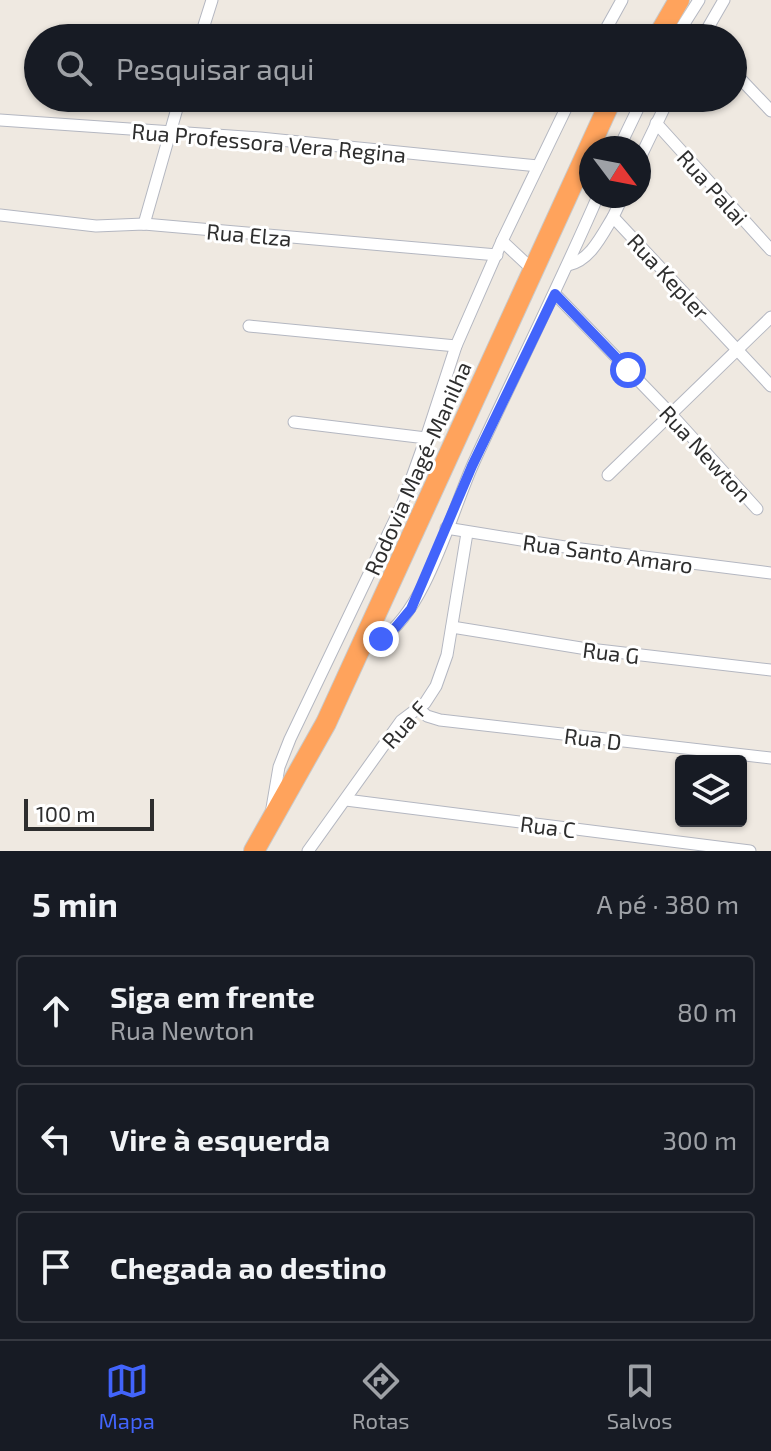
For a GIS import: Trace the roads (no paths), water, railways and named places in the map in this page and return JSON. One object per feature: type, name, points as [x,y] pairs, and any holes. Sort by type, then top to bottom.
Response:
[{"type":"highway","points":[[651,24],[664,0]]},
{"type":"highway","points":[[665,24],[679,0]]},
{"type":"highway","name":"Rodovia Magé-Manilha","points":[[254,851],[326,723],[606,112]]},
{"type":"highway","points":[[608,136],[619,112]]},
{"type":"highway","name":"Rodovia Magé-Manilha","points":[[270,851],[381,639],[579,199]]},
{"type":"street","points":[[204,24],[212,0]]},
{"type":"street","points":[[609,24],[622,0]]},
{"type":"street","points":[[684,24],[699,0]]},
{"type":"street","points":[[710,24],[724,0]]},
{"type":"street","points":[[747,86],[771,111]]},
{"type":"street","points":[[144,224],[175,112]]},
{"type":"street","points":[[272,821],[279,767],[402,505],[456,346],[564,112]]},
{"type":"street","points":[[625,136],[636,112]]},
{"type":"street","points":[[650,136],[662,112]]},
{"type":"street","name":"Rua Professora Vera Regina","points":[[0,120],[169,131],[538,166]]},
{"type":"street","name":"Rua Palai","points":[[656,123],[771,250]]},
{"type":"street","points":[[381,639],[411,609],[472,466],[593,208]]},
{"type":"street","points":[[613,217],[617,208]]},
{"type":"street","name":"Rua Elza","points":[[0,215],[96,226],[144,224],[497,255]]},
{"type":"street","name":"Rua Kepler","points":[[568,265],[576,264],[586,256],[613,217],[771,386]]},
{"type":"street","points":[[502,241],[533,270]]},
{"type":"street","name":"Rua Newton","points":[[555,294],[757,509]]},
{"type":"street","points":[[608,475],[771,317]]},
{"type":"street","points":[[249,326],[456,346]]},
{"type":"street","points":[[294,422],[426,438]]},
{"type":"street","name":"Rua Santo Amaro","points":[[446,528],[771,573]]},
{"type":"street","name":"Rua F","points":[[308,851],[401,721],[429,697],[442,670],[452,627],[467,533]]},
{"type":"street","name":"Rua G","points":[[452,627],[581,648],[771,670]]},
{"type":"street","name":"Rua D","points":[[418,708],[427,716],[440,720],[771,758]]},
{"type":"street","name":"Rua C","points":[[346,800],[685,847],[750,851]]}]
